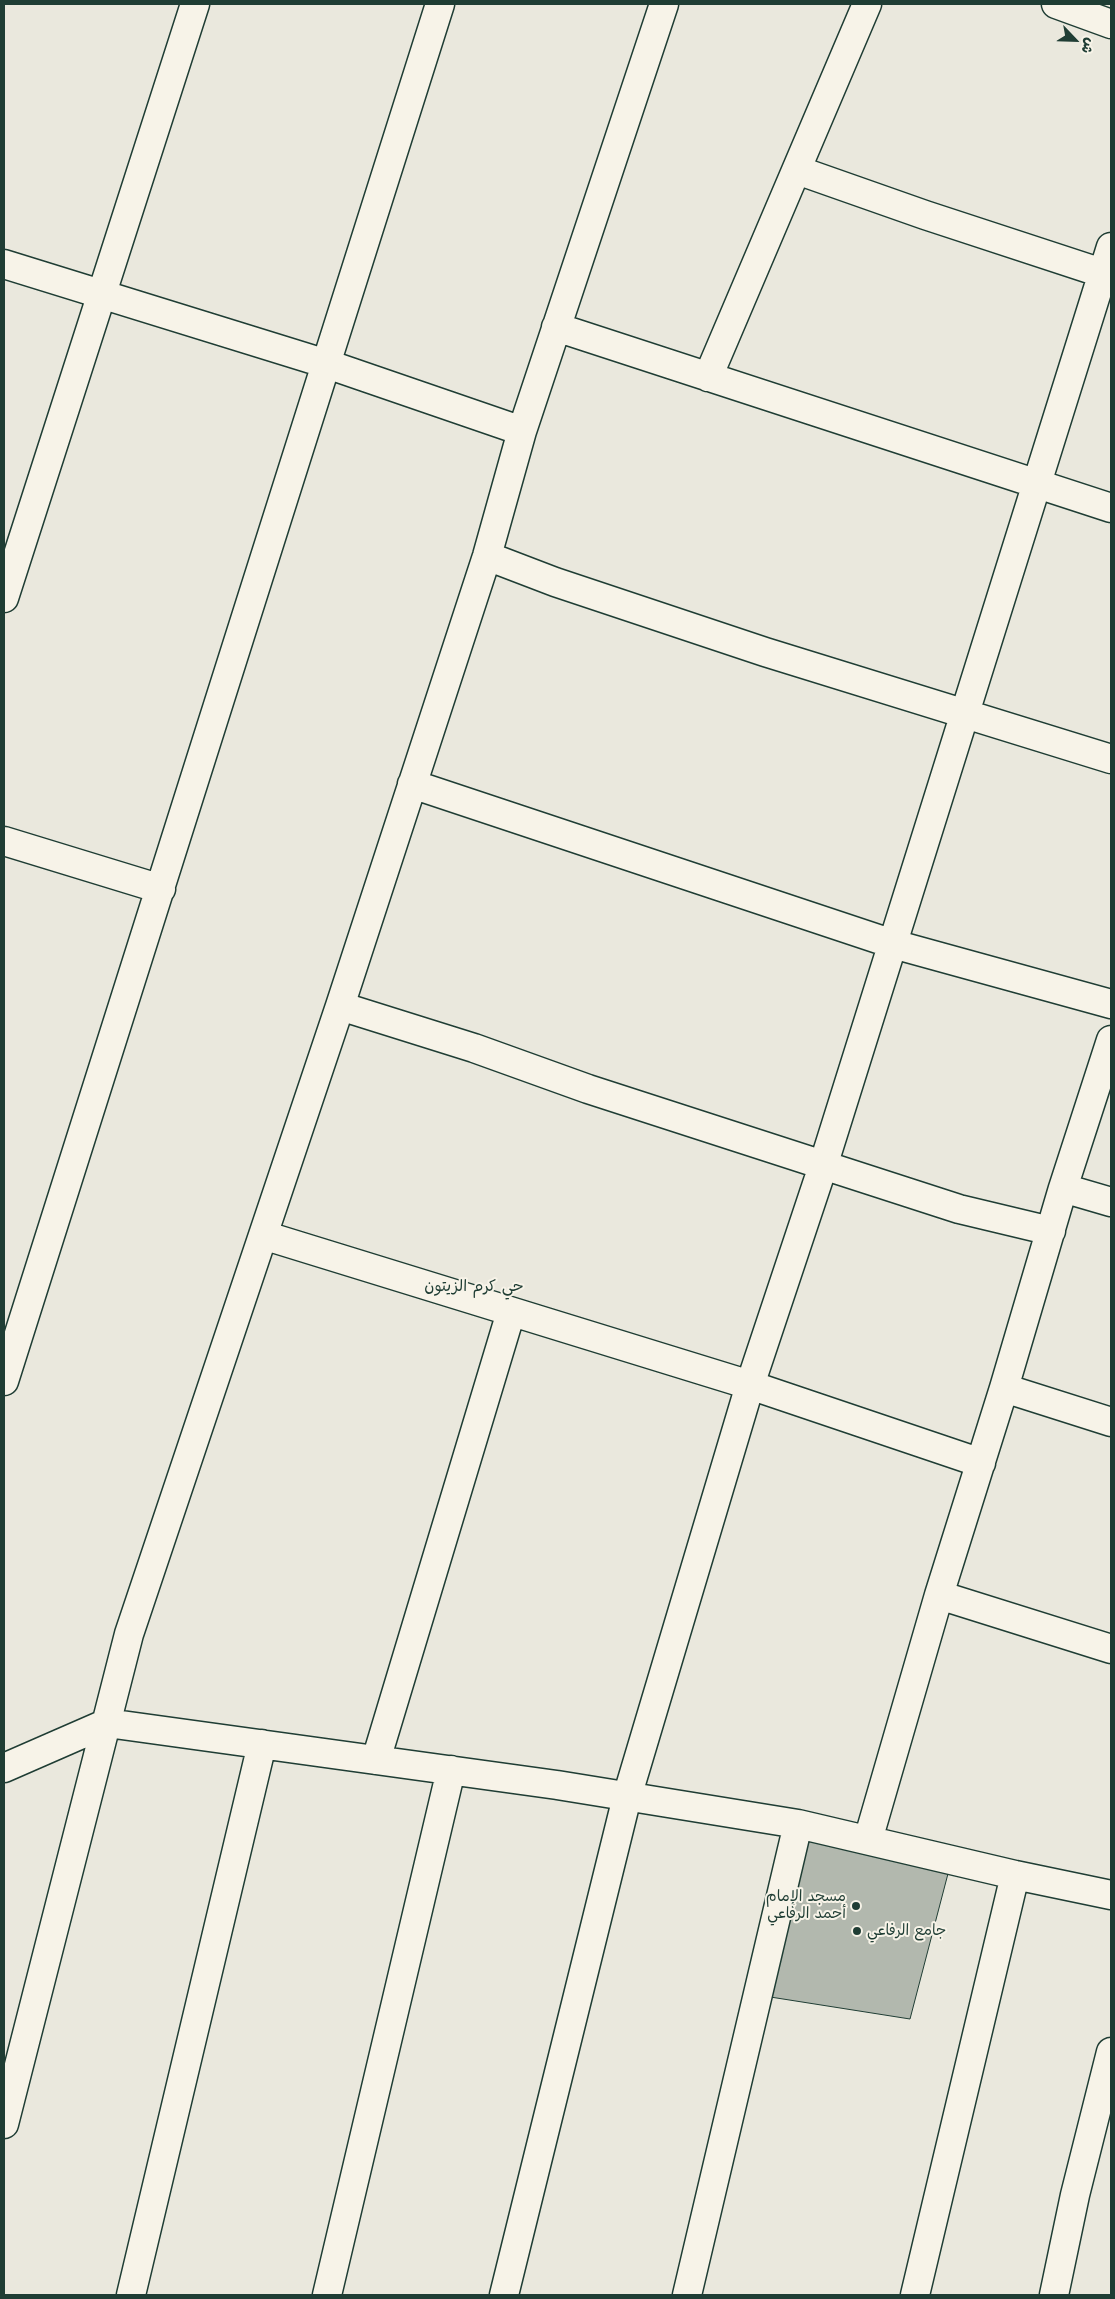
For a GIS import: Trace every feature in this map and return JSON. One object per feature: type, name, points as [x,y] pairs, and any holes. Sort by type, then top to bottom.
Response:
[{"type":"street","points":[[4,598],[195,4]]},
{"type":"street","points":[[4,1381],[440,4]]},
{"type":"street","points":[[4,2124],[129,1634],[340,1006],[487,556],[522,431],[664,4]]},
{"type":"street","points":[[708,377],[798,170],[867,4]]},
{"type":"street","points":[[1056,4],[1111,24]]},
{"type":"street","points":[[798,170],[925,215],[1107,275]]},
{"type":"street","points":[[504,2295],[626,1796],[750,1385],[823,1166],[1037,486],[1107,275],[1111,247]]},
{"type":"street","points":[[4,264],[327,364],[522,431]]},
{"type":"street","points":[[556,327],[1037,486],[1111,508]]},
{"type":"street","points":[[487,556],[555,582],[765,652],[965,712],[1111,759]]},
{"type":"street","points":[[412,784],[892,944],[1111,1004]]},
{"type":"street","points":[[4,841],[161,889]]},
{"type":"street","points":[[340,1006],[474,1048],[588,1089],[823,1166],[959,1209],[1051,1231]]},
{"type":"street","points":[[868,1840],[939,1595],[1004,1388],[1063,1188],[1111,1040]]},
{"type":"street","points":[[1063,1188],[1111,1202]]},
{"type":"street","points":[[263,1235],[750,1385],[981,1463]]},
{"type":"street","points":[[376,1760],[511,1312]]},
{"type":"street","points":[[1004,1388],[1111,1422]]},
{"type":"street","points":[[939,1595],[1111,1649]]},
{"type":"street","points":[[4,1768],[106,1723],[451,1770],[798,1824],[1015,1875],[1111,1895]]},
{"type":"street","points":[[131,2295],[262,1744]]},
{"type":"street","points":[[327,2295],[451,1770]]},
{"type":"street","points":[[687,2295],[798,1824]]},
{"type":"street","points":[[915,2295],[1015,1875]]},
{"type":"street","points":[[1054,2295],[1075,2195],[1111,2052]]},
{"type":"building","name":"جامع الرفاعي","points":[[804,1831],[950,1866],[910,2019],[764,1996]]},
{"type":"place","name":"مسجد الإمام أحمد الرفاعي","points":[[856,1906]]},
{"type":"place","name":"جامع الرفاعي","points":[[857,1931]]},
{"type":"district","name":"حي كرم الزيتون","points":[[474,1287]]}]
